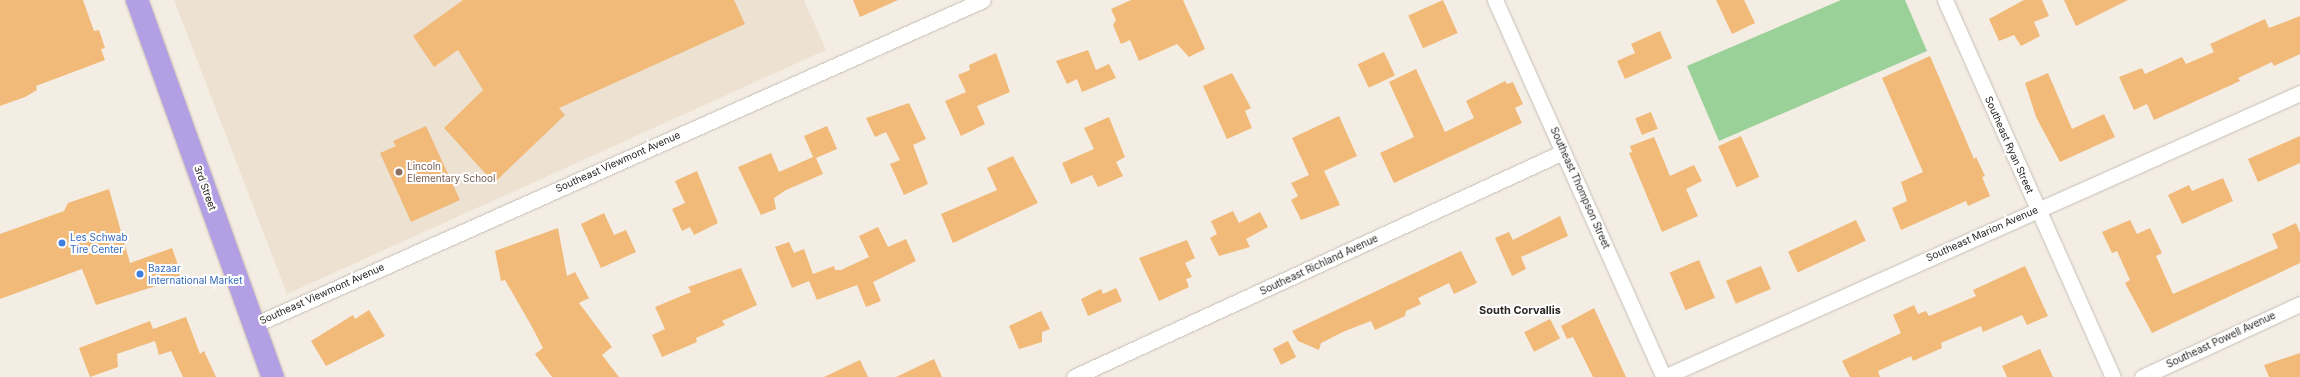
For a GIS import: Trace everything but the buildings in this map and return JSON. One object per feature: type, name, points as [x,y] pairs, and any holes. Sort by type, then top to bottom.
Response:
[{"type":"highway","name":"3rd Street","points":[[136,0],[273,377]]},
{"type":"street","name":"Southeast Viewmont Avenue","points":[[254,325],[983,0]]},
{"type":"street","name":"Southeast Thompson Street","points":[[1495,0],[1664,377]]},
{"type":"street","name":"Southeast Ryan Street","points":[[1945,0],[2114,377]]},
{"type":"street","name":"Southeast Marion Avenue","points":[[1664,377],[2300,93]]},
{"type":"street","name":"Southeast Richland Avenue","points":[[1074,377],[1563,152]]},
{"type":"street","name":"Southeast Powell Avenue","points":[[2142,377],[2300,304]]},
{"type":"shaded area","name":"Lincoln Elementary School","points":[[174,0],[804,0],[826,50],[287,294]]},
{"type":"green space","points":[[1841,0],[1905,0],[1927,51],[1719,141],[1687,66]]},
{"type":"place","name":"Lincoln Elementary School","points":[[399,172]]},
{"type":"place","name":"Les Schwab Tire Center","points":[[62,243]]},
{"type":"place","name":"Bazaar International Market","points":[[140,274]]},
{"type":"district","name":"South Corvallis","points":[[1520,310]]}]
